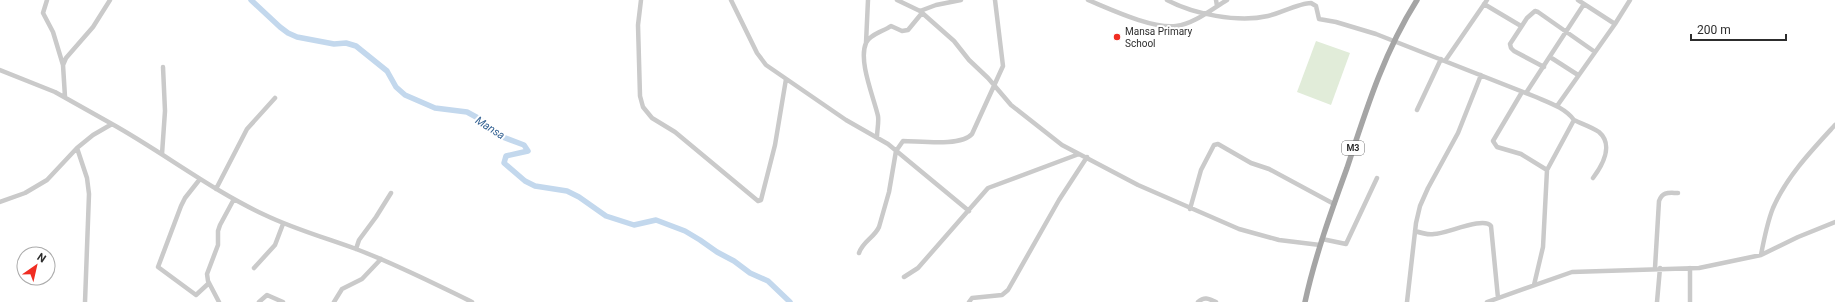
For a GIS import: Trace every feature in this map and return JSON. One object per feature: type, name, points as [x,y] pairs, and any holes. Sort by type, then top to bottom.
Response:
[{"type":"main road","name":"M3","points":[[1305,302],[1321,242],[1375,85],[1394,40],[1417,0]]},
{"type":"street","points":[[47,0],[43,13],[53,32],[62,65],[65,97]]},
{"type":"street","points":[[62,65],[66,58],[93,27],[110,0]]},
{"type":"street","points":[[641,0],[638,25],[640,96],[643,107],[652,118],[675,132],[758,201],[761,200],[775,145],[786,79]]},
{"type":"street","points":[[731,0],[762,61],[846,120],[877,137],[969,211]]},
{"type":"street","points":[[868,0],[866,43],[864,51],[868,86],[878,117],[877,137]]},
{"type":"street","points":[[897,0],[921,12],[954,41],[969,60],[994,85],[1011,105],[1054,139],[1138,186],[1190,209],[1257,235],[1279,240],[1343,244],[1348,242],[1377,178]]},
{"type":"street","points":[[866,43],[871,38],[891,26],[902,31],[908,30],[921,12],[936,5],[961,0]]},
{"type":"street","points":[[860,253],[863,244],[877,232],[879,227],[889,192],[896,151],[903,141],[941,142],[969,138],[1004,61],[995,0]]},
{"type":"street","points":[[1088,0],[1142,21],[1162,26],[1176,26],[1190,22],[1227,0]]},
{"type":"street","points":[[1167,0],[1184,8],[1234,18],[1258,18],[1311,3],[1316,6],[1319,19],[1342,23],[1394,40],[1557,106],[1574,120],[1599,132],[1604,141],[1605,158],[1594,178]]},
{"type":"street","points":[[1216,0],[1217,6]]},
{"type":"street","points":[[1578,0],[1615,24]]},
{"type":"street","points":[[1557,106],[1615,24],[1630,0]]},
{"type":"street","points":[[1416,110],[1443,60],[1485,2],[1521,26]]},
{"type":"street","points":[[1547,170],[1521,154],[1497,147],[1493,143],[1524,93],[1544,67],[1584,4]]},
{"type":"street","points":[[1544,67],[1511,48],[1510,44],[1531,12],[1535,11],[1567,30],[1595,52]]},
{"type":"street","points":[[1550,56],[1578,76]]},
{"type":"street","points":[[162,154],[165,111],[163,67]]},
{"type":"street","points":[[0,70],[65,97],[162,154],[216,189],[283,224],[356,249],[427,279],[472,302]]},
{"type":"street","points":[[1407,302],[1415,232],[1420,206],[1428,188],[1458,134],[1481,75]]},
{"type":"street","points":[[216,189],[247,129],[275,98]]},
{"type":"street","points":[[1534,285],[1543,247],[1547,170],[1574,120]]},
{"type":"street","points":[[0,202],[25,193],[47,180],[76,148],[93,135],[112,124]]},
{"type":"street","points":[[1761,255],[1766,229],[1773,208],[1784,186],[1807,156],[1835,125]]},
{"type":"street","points":[[1190,209],[1201,170],[1214,145],[1218,144],[1251,163],[1269,169],[1334,204]]},
{"type":"street","points":[[76,148],[87,178],[88,194],[85,302]]},
{"type":"street","points":[[904,277],[918,268],[988,188],[1079,154]]},
{"type":"street","points":[[969,302],[972,298],[976,297],[1002,295],[1008,290],[1056,206],[1087,158]]},
{"type":"street","points":[[200,179],[183,202],[158,267],[196,295],[209,284]]},
{"type":"street","points":[[356,249],[359,240],[391,193]]},
{"type":"street","points":[[1655,268],[1661,196],[1666,193],[1678,193]]},
{"type":"street","points":[[219,302],[209,284],[207,274],[218,245],[218,231],[224,214],[234,199]]},
{"type":"street","points":[[1415,232],[1433,234],[1468,225],[1486,222],[1489,223],[1491,226],[1498,298]]},
{"type":"street","points":[[1487,302],[1572,272],[1655,268],[1699,268],[1761,255],[1798,237],[1835,222]]},
{"type":"street","points":[[254,268],[275,245],[283,224]]},
{"type":"street","points":[[334,302],[342,289],[362,279],[372,270],[380,259]]},
{"type":"street","points":[[1657,302],[1660,268]]},
{"type":"street","points":[[1690,268],[1690,302]]},
{"type":"street","points":[[259,302],[267,295],[283,302]]},
{"type":"street","points":[[1198,302],[1202,298],[1216,302]]},
{"type":"green space","points":[[1316,41],[1350,53],[1331,105],[1297,92]]},
{"type":"waterway","name":"Mansa","points":[[251,0],[288,33],[297,37],[334,44],[346,43],[356,46],[387,71],[396,87],[405,95],[435,108],[467,112],[478,118],[500,136],[524,145],[528,151],[506,156],[504,163],[525,181],[535,186],[567,191],[579,197],[606,216],[634,225],[656,220],[685,231],[717,252],[734,261],[750,273],[768,281],[790,302]]},
{"type":"place","name":"Mansa Primary School","points":[[1117,37]]}]
